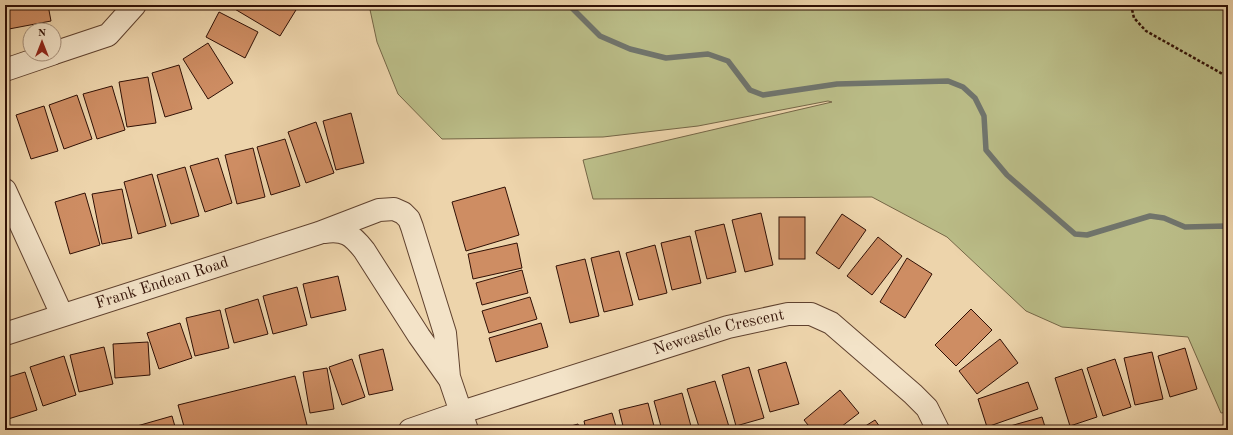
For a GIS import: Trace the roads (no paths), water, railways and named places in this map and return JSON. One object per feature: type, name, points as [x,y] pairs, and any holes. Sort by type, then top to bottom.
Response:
[{"type":"street","points":[[62,51],[108,35],[135,5]]},
{"type":"street","points":[[5,70],[29,62]]},
{"type":"street","points":[[5,190],[62,315]]},
{"type":"street","name":"Frank Endean Road","points":[[5,334],[319,233],[378,210],[394,209],[403,213],[409,219],[445,333],[449,377],[464,421]]},
{"type":"street","name":"Frank Endean Road","points":[[364,250],[361,228],[364,221],[378,210]]},
{"type":"street","name":"Frank Endean Road","points":[[319,233],[346,233],[354,238],[364,250],[419,336],[449,377]]},
{"type":"street","name":"Newcastle Crescent","points":[[410,430],[464,421],[728,327],[788,314],[811,314],[831,323],[913,394],[927,408],[938,430]]},
{"type":"waterway","points":[[569,5],[600,36],[630,49],[666,58],[708,54],[728,61],[750,90],[763,95],[837,84],[948,81],[963,87],[975,98],[984,116],[986,150],[1007,175],[1075,234],[1087,235],[1150,216],[1164,218],[1185,227],[1226,226],[1228,228]]}]
